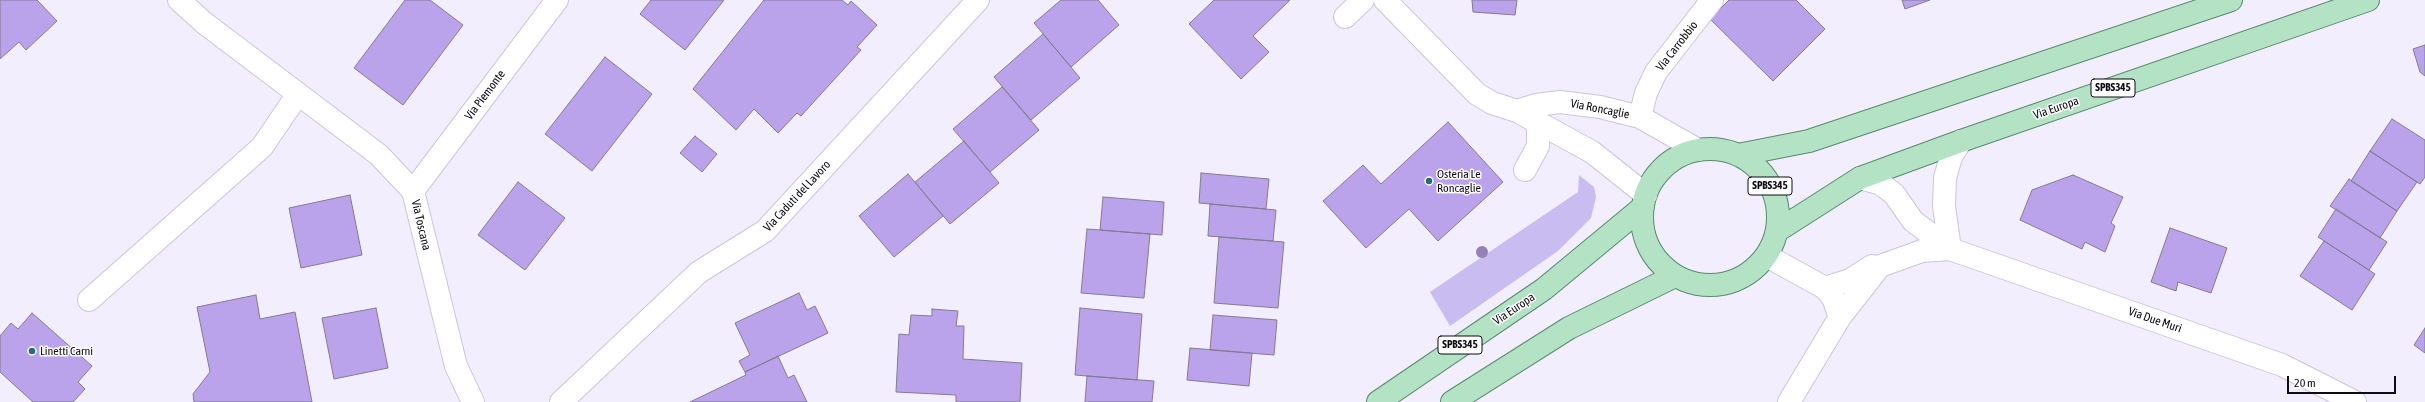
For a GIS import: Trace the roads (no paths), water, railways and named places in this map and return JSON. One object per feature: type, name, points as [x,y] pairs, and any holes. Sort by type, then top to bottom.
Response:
[{"type":"main road","name":"Via Europa","points":[[1738,155],[1810,141],[2231,0]]},
{"type":"main road","name":"Via Europa","points":[[1778,231],[1860,178],[1961,141],[2368,0]]},
{"type":"main road","name":"Via Europa","points":[[1712,149],[1738,155],[1753,164],[1766,178],[1774,194],[1779,212],[1778,231],[1767,256],[1755,269],[1741,279],[1725,284],[1708,286],[1691,283],[1676,276],[1663,266],[1652,254],[1642,223],[1644,201],[1657,174],[1676,158],[1698,150],[1712,149]]},
{"type":"main road","name":"Via Europa","points":[[1378,402],[1544,288],[1644,201]]},
{"type":"main road","points":[[1452,402],[1569,328],[1676,276]]},
{"type":"street","name":"Via Toscana","points":[[179,0],[203,22],[379,156],[413,191],[456,366],[473,402]]},
{"type":"street","name":"Via Piemonte","points":[[413,191],[557,0]]},
{"type":"street","name":"Via Caduti del Lavoro","points":[[563,394],[694,267],[765,231],[978,0]]},
{"type":"street","points":[[1345,17],[1363,0]]},
{"type":"street","points":[[1385,0],[1478,94],[1492,103],[1517,111],[1538,124],[1592,152],[1644,201]]},
{"type":"street","name":"Via Carrobbio","points":[[1640,117],[1646,93],[1656,72],[1712,0]]},
{"type":"street","points":[[89,300],[262,147],[298,94]]},
{"type":"street","name":"Via Roncaglie","points":[[1517,111],[1536,105],[1560,102],[1600,107],[1640,117],[1698,150]]},
{"type":"street","points":[[1525,170],[1538,146],[1538,124]]},
{"type":"street","points":[[1825,288],[1850,280],[1872,266],[1880,266],[1922,251],[1950,249],[1944,206],[1945,178],[1951,157],[1961,141]]},
{"type":"street","name":"Via Due Muri","points":[[1860,178],[1881,184],[1894,194],[1913,221],[1950,249],[2282,365],[2355,402]]},
{"type":"street","points":[[1767,256],[1825,288],[1833,298],[1840,317]]},
{"type":"street","points":[[1789,402],[1840,317],[1880,266]]},
{"type":"place","name":"Osteria Le Roncaglie","points":[[1429,181]]},
{"type":"place","name":"Linetti Carni","points":[[32,351]]}]
